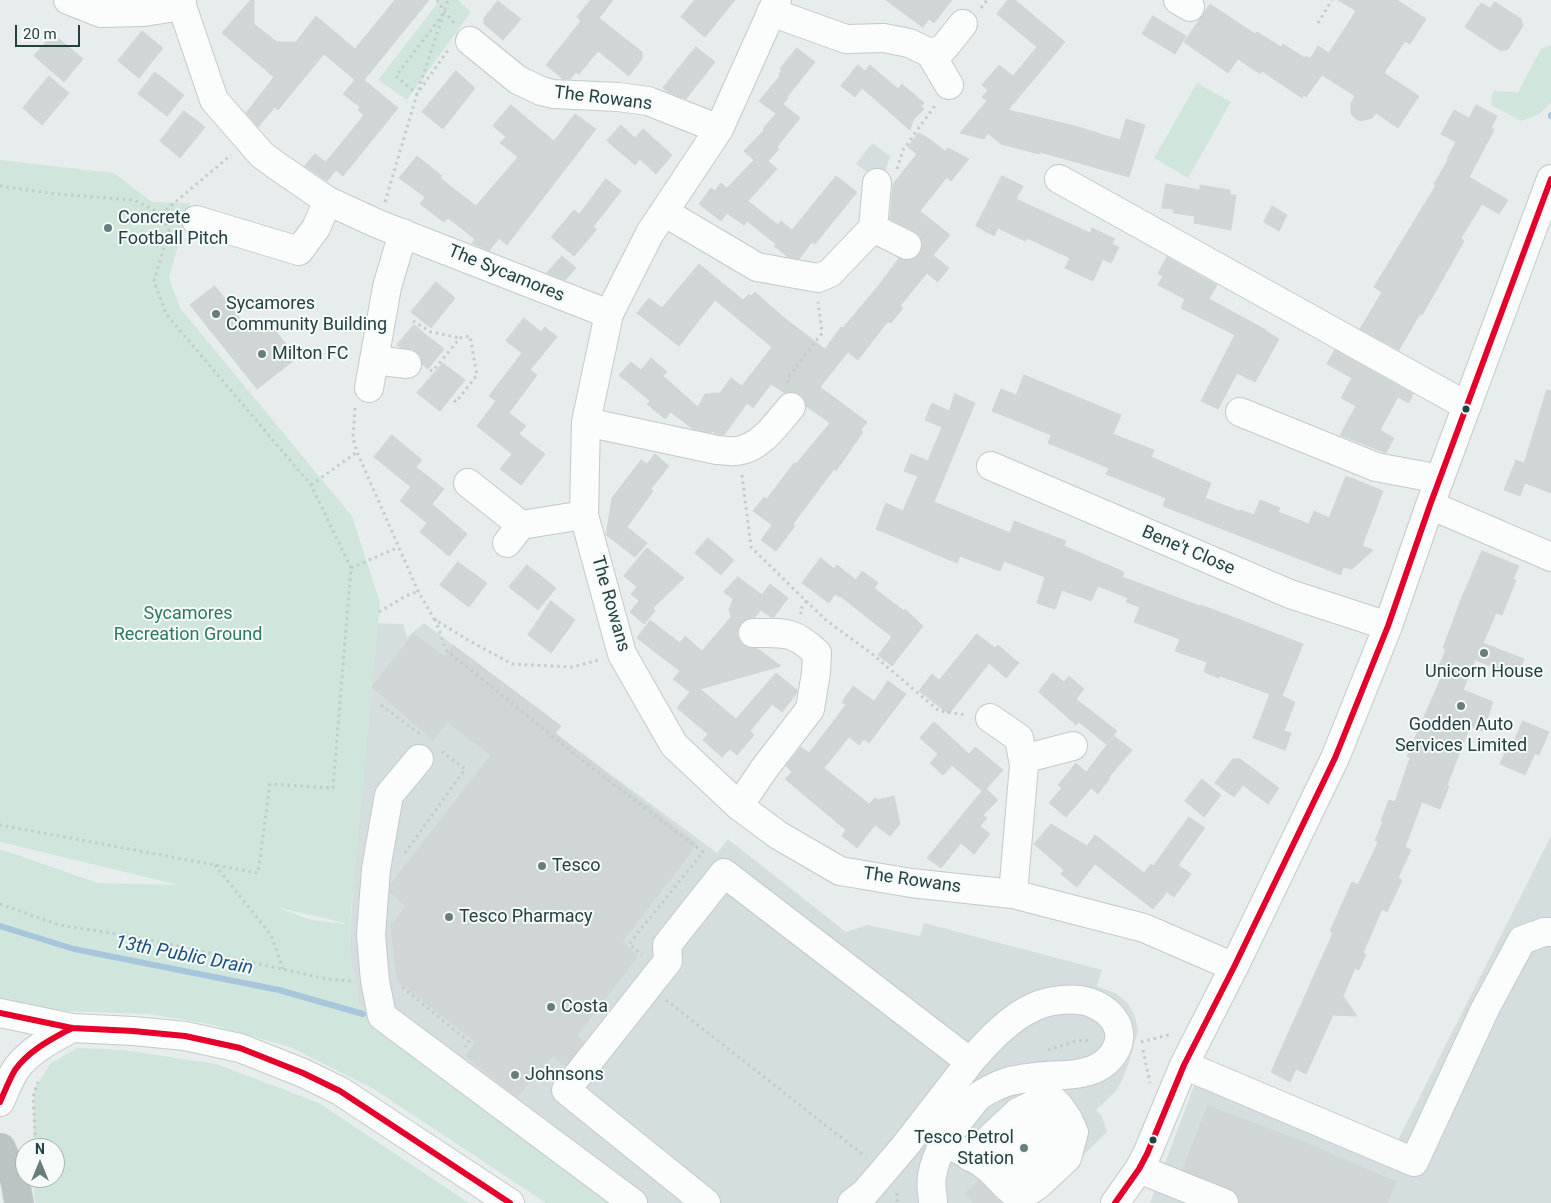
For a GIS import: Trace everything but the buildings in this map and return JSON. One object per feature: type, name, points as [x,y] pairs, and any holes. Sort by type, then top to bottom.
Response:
[{"type":"highway","points":[[0,1150],[15,1180],[19,1203]]},
{"type":"street","name":"The Sycamores","points":[[68,0],[101,13],[144,12],[182,3],[214,100],[262,155],[328,201],[391,228],[609,314]]},
{"type":"street","name":"The Rowans","points":[[930,53],[909,43],[884,38],[846,40],[774,6],[718,129],[650,233],[609,314],[586,422],[584,515],[622,654],[674,745],[739,806],[778,834],[840,871],[911,884],[1013,894],[1144,928],[1234,967]]},
{"type":"street","points":[[949,85],[930,53],[944,49],[963,24]]},
{"type":"street","name":"The Rowans","points":[[460,44],[518,80],[541,91],[553,94],[618,97],[648,101],[718,129]]},
{"type":"street","points":[[1115,1203],[1140,1168],[1184,1065],[1234,967],[1335,758],[1388,626],[1430,505],[1551,179]]},
{"type":"street","points":[[664,212],[757,267],[818,278],[830,273],[873,228],[886,180]]},
{"type":"street","points":[[1059,180],[1467,406]]},
{"type":"street","points":[[196,220],[293,258],[316,228],[328,201]]},
{"type":"street","points":[[362,395],[374,360],[387,288],[391,228]]},
{"type":"street","points":[[873,228],[907,245]]},
{"type":"street","points":[[374,360],[407,364]]},
{"type":"street","points":[[586,422],[717,450],[738,451],[750,446],[773,442],[789,396]]},
{"type":"street","points":[[1240,412],[1376,467],[1440,479]]},
{"type":"street","name":"Bene't Close","points":[[990,466],[1290,594],[1388,626]]},
{"type":"street","points":[[468,483],[514,534],[584,515]]},
{"type":"street","points":[[1430,505],[1551,557]]},
{"type":"street","points":[[739,806],[810,708],[818,654],[802,640],[787,633],[753,633]]},
{"type":"street","points":[[990,718],[1019,738],[1024,765],[1013,894]]},
{"type":"street","points":[[1023,759],[1073,746]]},
{"type":"street","points":[[419,759],[389,795],[376,869],[371,935],[375,981],[382,1016],[633,1203]]},
{"type":"street","points":[[706,1203],[566,1090],[668,961],[667,945],[724,873],[983,1054]]},
{"type":"street","points":[[1184,1065],[1414,1162],[1485,1009],[1522,940],[1544,932],[1551,932]]},
{"type":"street","points":[[852,1203],[864,1194],[1006,1026],[1037,1006],[1057,1008],[1068,999],[1087,1001],[1105,1010],[1118,1025],[1119,1040],[1115,1053],[1103,1064],[1081,1074],[1054,1100],[1018,1112],[988,1170]]},
{"type":"street","points":[[0,1013],[72,1028],[185,1036],[240,1048],[303,1073],[340,1091],[510,1203]]},
{"type":"street","points":[[0,1102],[20,1064],[39,1047],[72,1028]]},
{"type":"street","points":[[933,1203],[932,1177],[944,1141],[950,1130],[979,1096],[1001,1084],[1054,1100],[1074,1132],[1066,1158],[1038,1185],[1020,1197],[1011,1192],[988,1170],[944,1141]]},
{"type":"street","points":[[1140,1168],[1224,1203]]},
{"type":"path","points":[[391,228],[417,94],[448,0]]},
{"type":"path","points":[[1318,22],[1332,0]]},
{"type":"path","points":[[417,94],[396,76],[444,12]]},
{"type":"path","points":[[417,94],[460,44]]},
{"type":"path","points":[[886,180],[903,150],[949,85]]},
{"type":"path","points":[[161,214],[249,140]]},
{"type":"path","points":[[0,186],[56,194],[134,200],[161,214],[168,231],[154,281],[166,314],[311,485],[351,568],[333,788],[270,784],[258,873],[0,825]]},
{"type":"path","points":[[789,396],[788,378],[822,333],[817,295],[818,278]]},
{"type":"path","points":[[413,321],[431,332],[460,338],[470,336],[477,375],[456,402],[451,397]]},
{"type":"path","points":[[407,364],[433,371],[460,338]]},
{"type":"path","points":[[362,395],[353,438],[357,452],[418,591],[434,619],[446,650],[592,768],[703,852],[630,944],[647,960]]},
{"type":"path","points":[[738,451],[751,547],[827,622],[871,653],[939,711],[990,718]]},
{"type":"path","points":[[311,485],[357,452]]},
{"type":"path","points":[[351,568],[399,547]]},
{"type":"path","points":[[379,612],[418,591]]},
{"type":"path","points":[[802,640],[800,610],[806,601]]},
{"type":"path","points":[[434,619],[512,664],[572,667],[622,654]]},
{"type":"path","points":[[214,864],[271,935],[283,970]]},
{"type":"path","points":[[0,904],[59,924],[137,938],[326,979],[353,982]]},
{"type":"path","points":[[398,983],[469,1042],[464,1048]]},
{"type":"path","points":[[665,998],[870,1160]]},
{"type":"path","points":[[1141,1042],[1176,1033]]},
{"type":"path","points":[[35,1138],[33,1097],[42,1076]]},
{"type":"shaded area","points":[[872,143],[890,156],[883,179],[875,178],[856,164]]},
{"type":"shaded area","points":[[370,623],[403,624],[407,637],[424,623],[561,726],[555,733],[717,853],[728,839],[846,932],[867,925],[920,936],[924,923],[1102,970],[1097,986],[1115,993],[1127,1002],[1135,1016],[1138,1031],[1122,1080],[1116,1091],[1096,1110],[1102,1116],[1107,1132],[1034,1203],[619,1203],[359,1005],[349,951]]},
{"type":"shaded area","points":[[1551,836],[1551,1203],[1150,1203],[1202,1065],[1397,1142]]},
{"type":"green space","points":[[440,0],[458,0],[471,12],[407,100],[378,80]]},
{"type":"green space","points":[[1551,45],[1551,103],[1538,115],[1521,121],[1491,105],[1493,91],[1518,92],[1541,49]]},
{"type":"green space","points":[[1197,83],[1231,102],[1188,178],[1154,158]]},
{"type":"green space","name":"Sycamores Recreation Ground","points":[[0,160],[114,173],[152,202],[190,203],[169,278],[180,308],[352,516],[380,603],[350,925],[349,951],[359,1005],[619,1203],[546,1203],[372,1088],[290,1047],[209,1024],[149,1014],[52,1011],[0,1001],[0,849],[98,883],[179,885],[0,842]],"holes":[[[276,907],[344,923],[311,920]]]},
{"type":"green space","points":[[77,1048],[123,1050],[216,1064],[319,1103],[469,1203],[35,1203],[34,1188],[65,1188],[65,1138],[33,1138],[34,1089],[51,1063]]},
{"type":"waterway","name":"13th Public Drain","points":[[0,926],[74,949],[279,990],[363,1014]]},
{"type":"transit line","points":[[1115,1203],[1139,1169],[1147,1154],[1184,1065],[1234,967],[1335,758],[1388,626],[1430,505],[1551,179]]},
{"type":"transit line","points":[[0,1013],[72,1028],[185,1036],[240,1048],[303,1073],[340,1091],[510,1203]]},
{"type":"transit line","points":[[0,1102],[15,1070],[21,1063],[41,1046],[72,1028]]},
{"type":"place","name":"Concrete Football Pitch","points":[[108,228]]},
{"type":"place","name":"Sycamores Community Building","points":[[216,314]]},
{"type":"place","name":"Milton FC","points":[[262,354]]},
{"type":"place","name":"Unicorn House","points":[[1484,653]]},
{"type":"place","name":"Godden Auto Services Limited","points":[[1461,706]]},
{"type":"place","name":"Tesco","points":[[542,866]]},
{"type":"place","name":"Tesco Pharmacy","points":[[449,917]]},
{"type":"place","name":"Costa","points":[[551,1007]]},
{"type":"place","name":"Johnsons","points":[[515,1075]]},
{"type":"place","name":"Tesco Petrol Station","points":[[1024,1148]]}]
